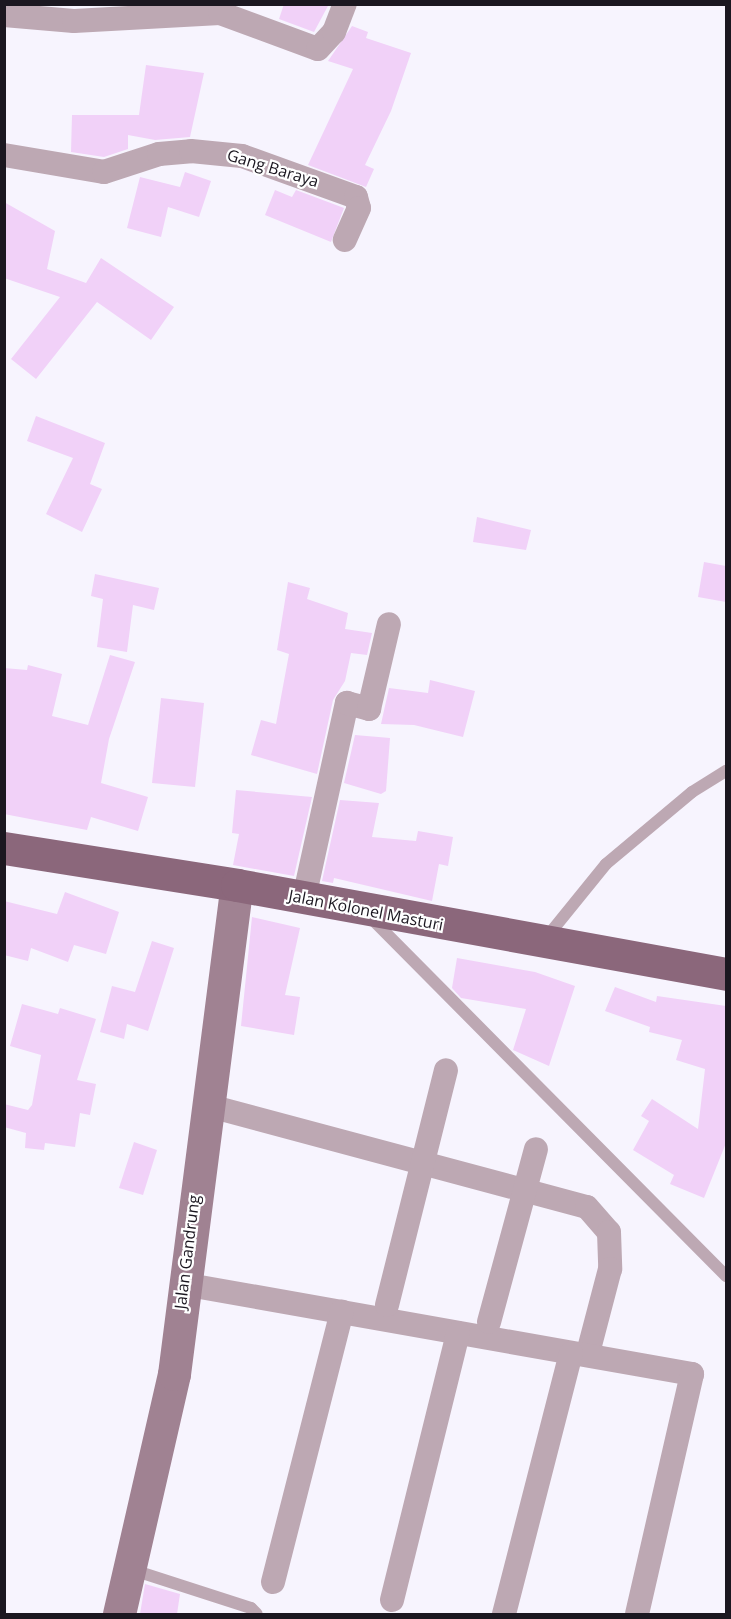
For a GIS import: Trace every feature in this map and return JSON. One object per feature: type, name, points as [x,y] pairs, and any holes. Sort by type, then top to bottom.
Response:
[{"type":"main road","name":"Jalan Kolonel Masturi","points":[[4,848],[237,885],[363,910],[726,974]]},
{"type":"street","points":[[4,15],[85,21],[220,13],[318,49],[334,32],[345,4]]},
{"type":"street","name":"Gang Baraya","points":[[4,155],[104,172],[159,154],[191,151],[242,156],[356,197],[359,208],[345,240]]},
{"type":"street","points":[[304,898],[347,704],[369,709],[389,624]]},
{"type":"street","name":"Jalan Gandrung","points":[[119,1614],[174,1374],[206,1105],[237,885]]},
{"type":"street","points":[[387,1305],[446,1070]]},
{"type":"street","points":[[206,1105],[587,1207],[609,1232],[610,1269],[581,1349],[504,1614]]},
{"type":"street","points":[[489,1322],[536,1149]]},
{"type":"street","points":[[183,1284],[458,1332],[581,1349],[692,1374],[637,1614]]},
{"type":"street","points":[[273,1582],[342,1312]]},
{"type":"street","points":[[392,1600],[458,1332]]},
{"type":"lane","points":[[544,942],[606,864],[692,792],[726,771]]},
{"type":"lane","points":[[363,910],[726,1276]]},
{"type":"lane","points":[[129,1569],[251,1608],[257,1614]]},
{"type":"building","points":[[284,4],[329,4],[314,32],[279,19]]},
{"type":"building","points":[[352,26],[368,32],[366,38],[411,53],[391,111],[365,165],[374,169],[366,187],[308,165],[353,69],[328,61]]},
{"type":"building","points":[[146,65],[204,73],[190,137],[155,140],[128,135],[128,149],[104,157],[71,152],[72,115],[139,115]]},
{"type":"building","points":[[185,172],[211,181],[199,217],[168,207],[161,237],[127,228],[140,177],[180,187]]},
{"type":"building","points":[[275,190],[292,197],[296,190],[344,208],[331,242],[265,215]]},
{"type":"building","points":[[4,202],[55,231],[47,269],[86,283],[101,258],[174,307],[151,340],[97,302],[36,379],[11,359],[60,297],[4,278]]},
{"type":"building","points":[[36,416],[105,443],[90,484],[102,489],[82,532],[46,514],[73,458],[27,441]]},
{"type":"building","points":[[477,517],[531,530],[526,550],[473,542]]},
{"type":"building","points":[[704,562],[726,566],[726,602],[698,597]]},
{"type":"building","points":[[95,574],[159,588],[154,610],[133,605],[127,652],[97,647],[103,599],[91,596]]},
{"type":"building","points":[[288,582],[310,588],[307,599],[348,613],[345,629],[372,633],[367,655],[351,653],[345,681],[333,700],[317,774],[251,755],[261,720],[276,724],[289,654],[277,650]]},
{"type":"building","points":[[110,655],[135,662],[109,739],[101,783],[148,797],[138,831],[91,817],[87,830],[4,814],[4,668],[27,670],[28,665],[62,674],[52,716],[88,725]]},
{"type":"building","points":[[430,680],[475,691],[463,737],[414,725],[381,724],[389,688],[428,693]]},
{"type":"building","points":[[161,698],[204,703],[195,787],[152,783]]},
{"type":"building","points":[[355,735],[390,738],[386,791],[381,794],[344,783]]},
{"type":"building","points":[[236,790],[312,797],[294,876],[233,865],[239,834],[232,833]]},
{"type":"building","points":[[340,800],[379,803],[372,837],[416,841],[418,831],[453,837],[448,866],[439,864],[432,901],[334,878],[333,883],[322,881]]},
{"type":"building","points":[[65,892],[119,912],[106,954],[74,945],[68,962],[31,948],[28,961],[4,955],[4,901],[57,914]]},
{"type":"building","points":[[252,917],[300,928],[285,995],[300,997],[294,1035],[241,1026]]},
{"type":"building","points":[[152,941],[174,948],[148,1031],[127,1024],[124,1039],[100,1032],[112,986],[135,992]]},
{"type":"building","points":[[457,958],[535,972],[575,986],[549,1066],[513,1050],[526,1009],[461,998],[452,988]]},
{"type":"building","points":[[615,987],[656,1002],[657,996],[726,1006],[726,1143],[704,1198],[670,1184],[674,1175],[633,1150],[649,1121],[641,1116],[652,1099],[698,1129],[705,1069],[676,1060],[682,1040],[649,1032],[650,1027],[605,1011]]},
{"type":"building","points":[[22,1004],[58,1014],[60,1008],[96,1019],[77,1080],[96,1084],[90,1115],[80,1113],[75,1147],[45,1143],[44,1150],[25,1148],[26,1133],[4,1127],[4,1104],[28,1110],[32,1105],[41,1055],[10,1046]]},
{"type":"building","points":[[134,1142],[157,1150],[143,1195],[119,1188]]},
{"type":"building","points":[[145,1584],[180,1594],[177,1614],[140,1614]]}]
